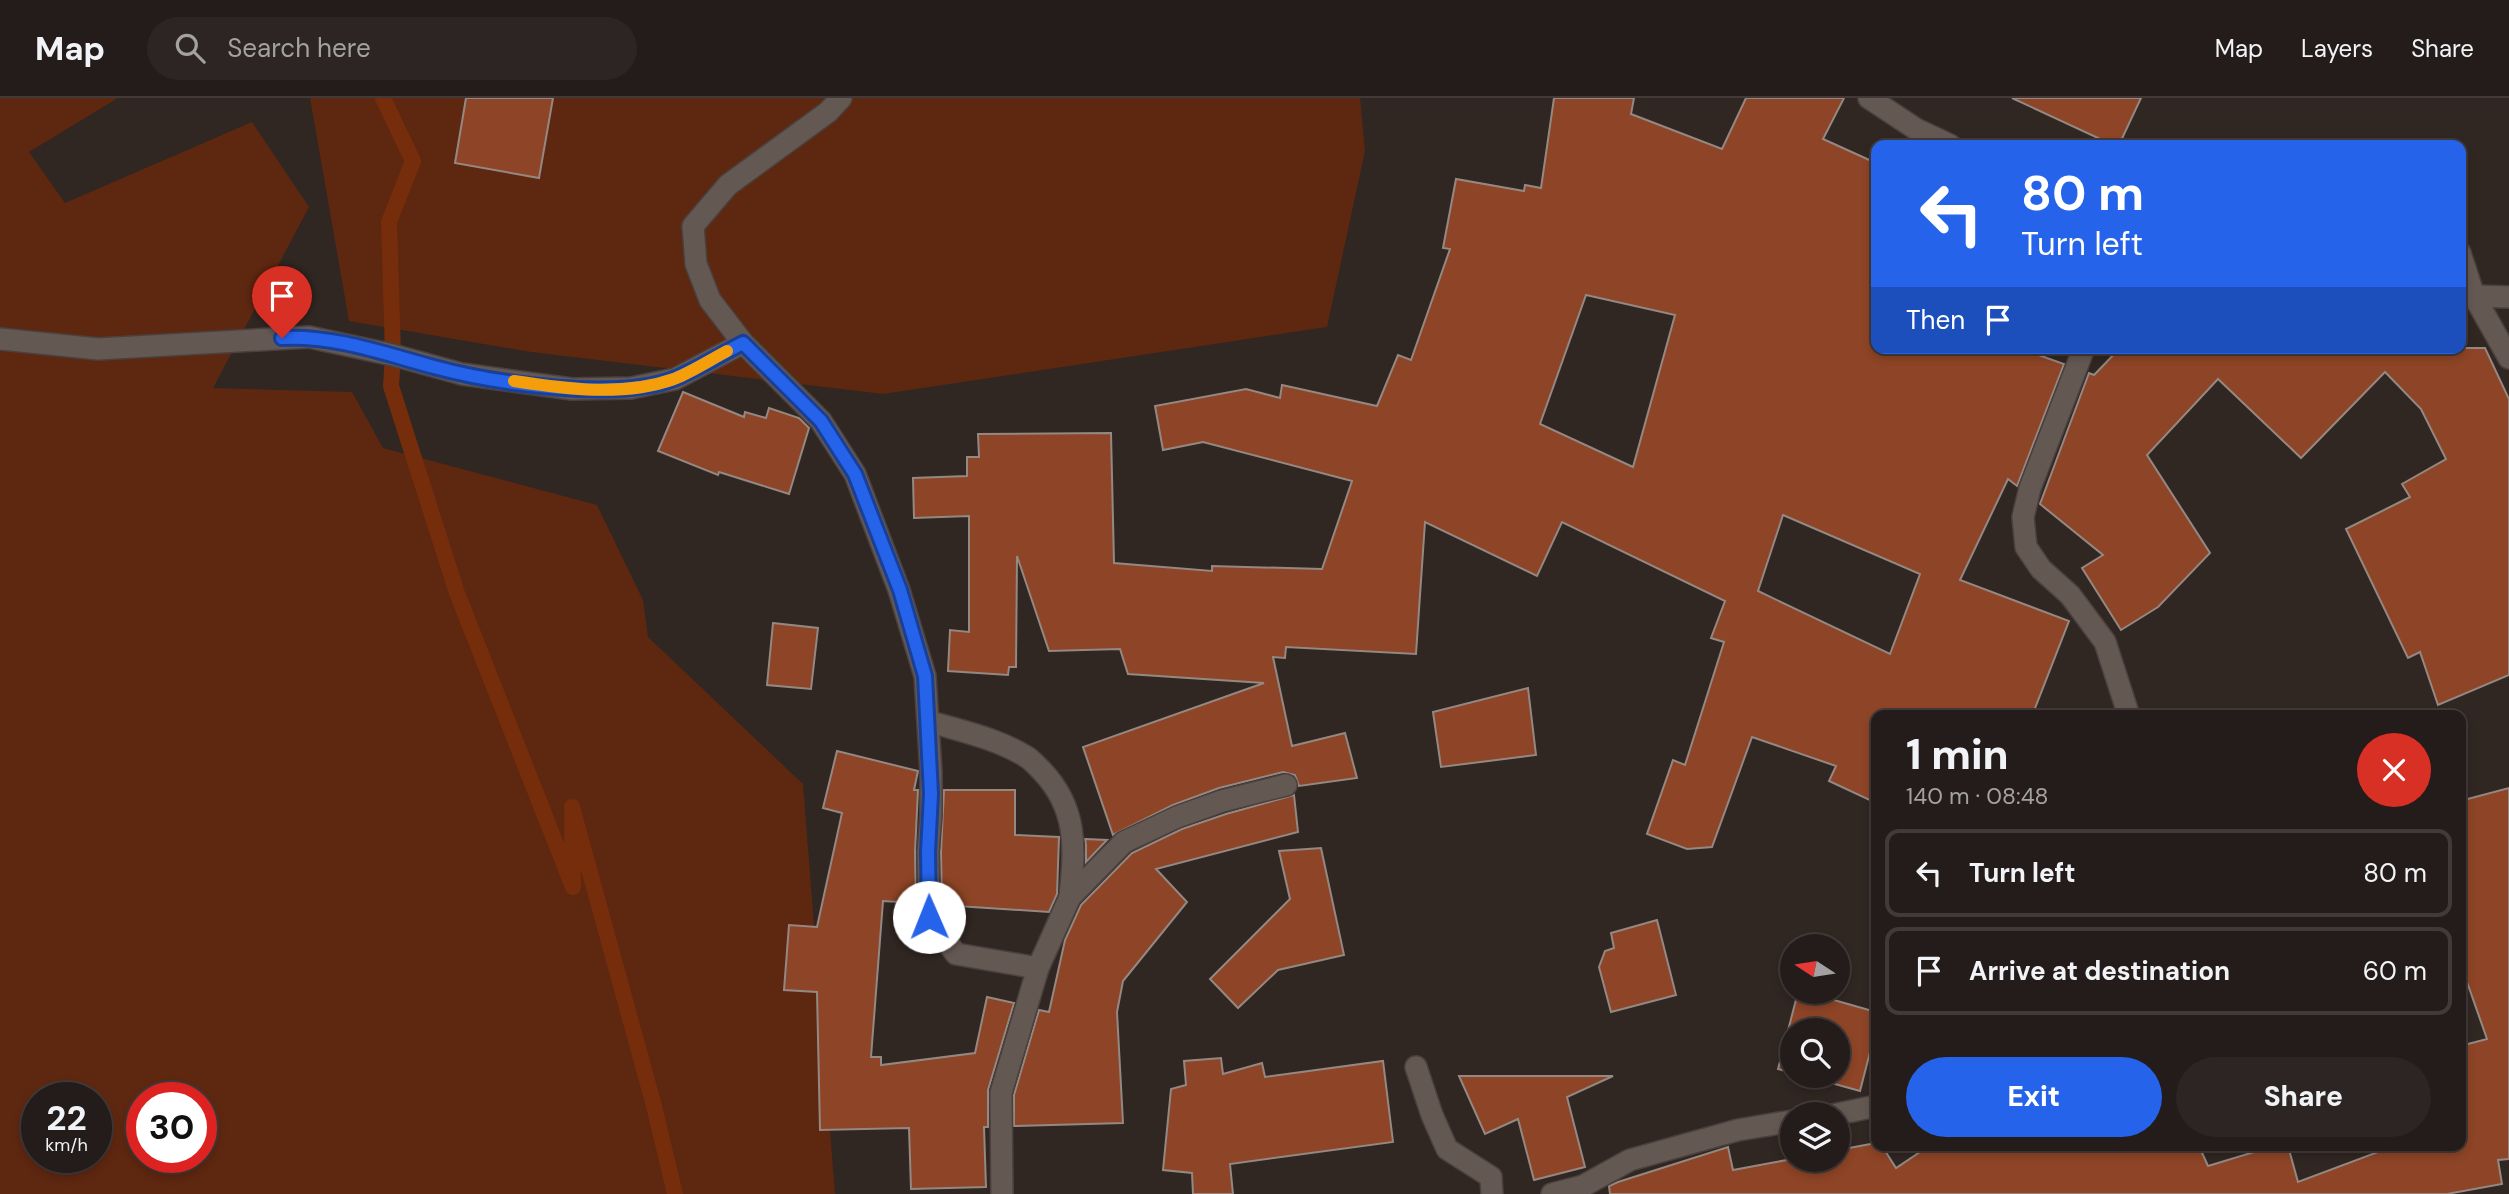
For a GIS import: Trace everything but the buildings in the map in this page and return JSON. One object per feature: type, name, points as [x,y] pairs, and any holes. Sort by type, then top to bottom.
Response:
[{"type":"street","points":[[841,98],[828,112],[728,185],[693,226],[696,264],[710,300],[743,343],[821,421],[855,474],[900,590],[925,676],[931,805],[928,852],[929,917],[956,954],[1038,968]]},
{"type":"street","points":[[1869,98],[1916,129],[1939,140]]},
{"type":"street","points":[[2466,271],[2474,296],[2509,358]]},
{"type":"street","points":[[2474,296],[2509,297]]},
{"type":"street","points":[[0,339],[98,349],[309,337],[393,355],[462,374],[572,389],[631,388],[675,379],[743,343]]},
{"type":"street","points":[[2082,354],[2030,488],[2022,517],[2026,547],[2041,569],[2070,595],[2105,642],[2127,710]]},
{"type":"street","points":[[928,721],[989,739],[1028,757],[1056,785],[1070,816],[1074,863],[1070,897],[1038,968],[1001,1093],[1002,1194]]},
{"type":"street","points":[[1070,897],[1124,842],[1177,817],[1222,801],[1286,785]]},
{"type":"street","points":[[1416,1067],[1447,1149],[1490,1177],[1492,1194]]},
{"type":"street","points":[[1850,1111],[1871,1107]]},
{"type":"street","points":[[1552,1194],[1583,1186],[1630,1160],[1738,1130],[1780,1123]]},
{"type":"shaded area","points":[[0,98],[118,98],[29,152],[65,203],[252,122],[309,207],[213,388],[352,392],[383,448],[597,505],[643,600],[648,637],[803,784],[835,1194],[0,1194]]},
{"type":"shaded area","points":[[310,98],[1360,98],[1365,151],[1327,327],[883,394],[531,352],[349,321]]},
{"type":"waterway","points":[[383,98],[413,161],[389,222],[393,355],[391,386],[457,593],[573,887],[572,807],[654,1106],[675,1194]]},
{"type":"slow traffic","points":[[514,381],[572,389],[631,388],[675,379],[727,351]]},
{"type":"route","points":[[282,338],[309,337],[393,355],[462,374],[572,389],[631,388],[675,379],[743,343],[821,421],[855,474],[900,590],[925,676],[931,794],[929,917]]}]
